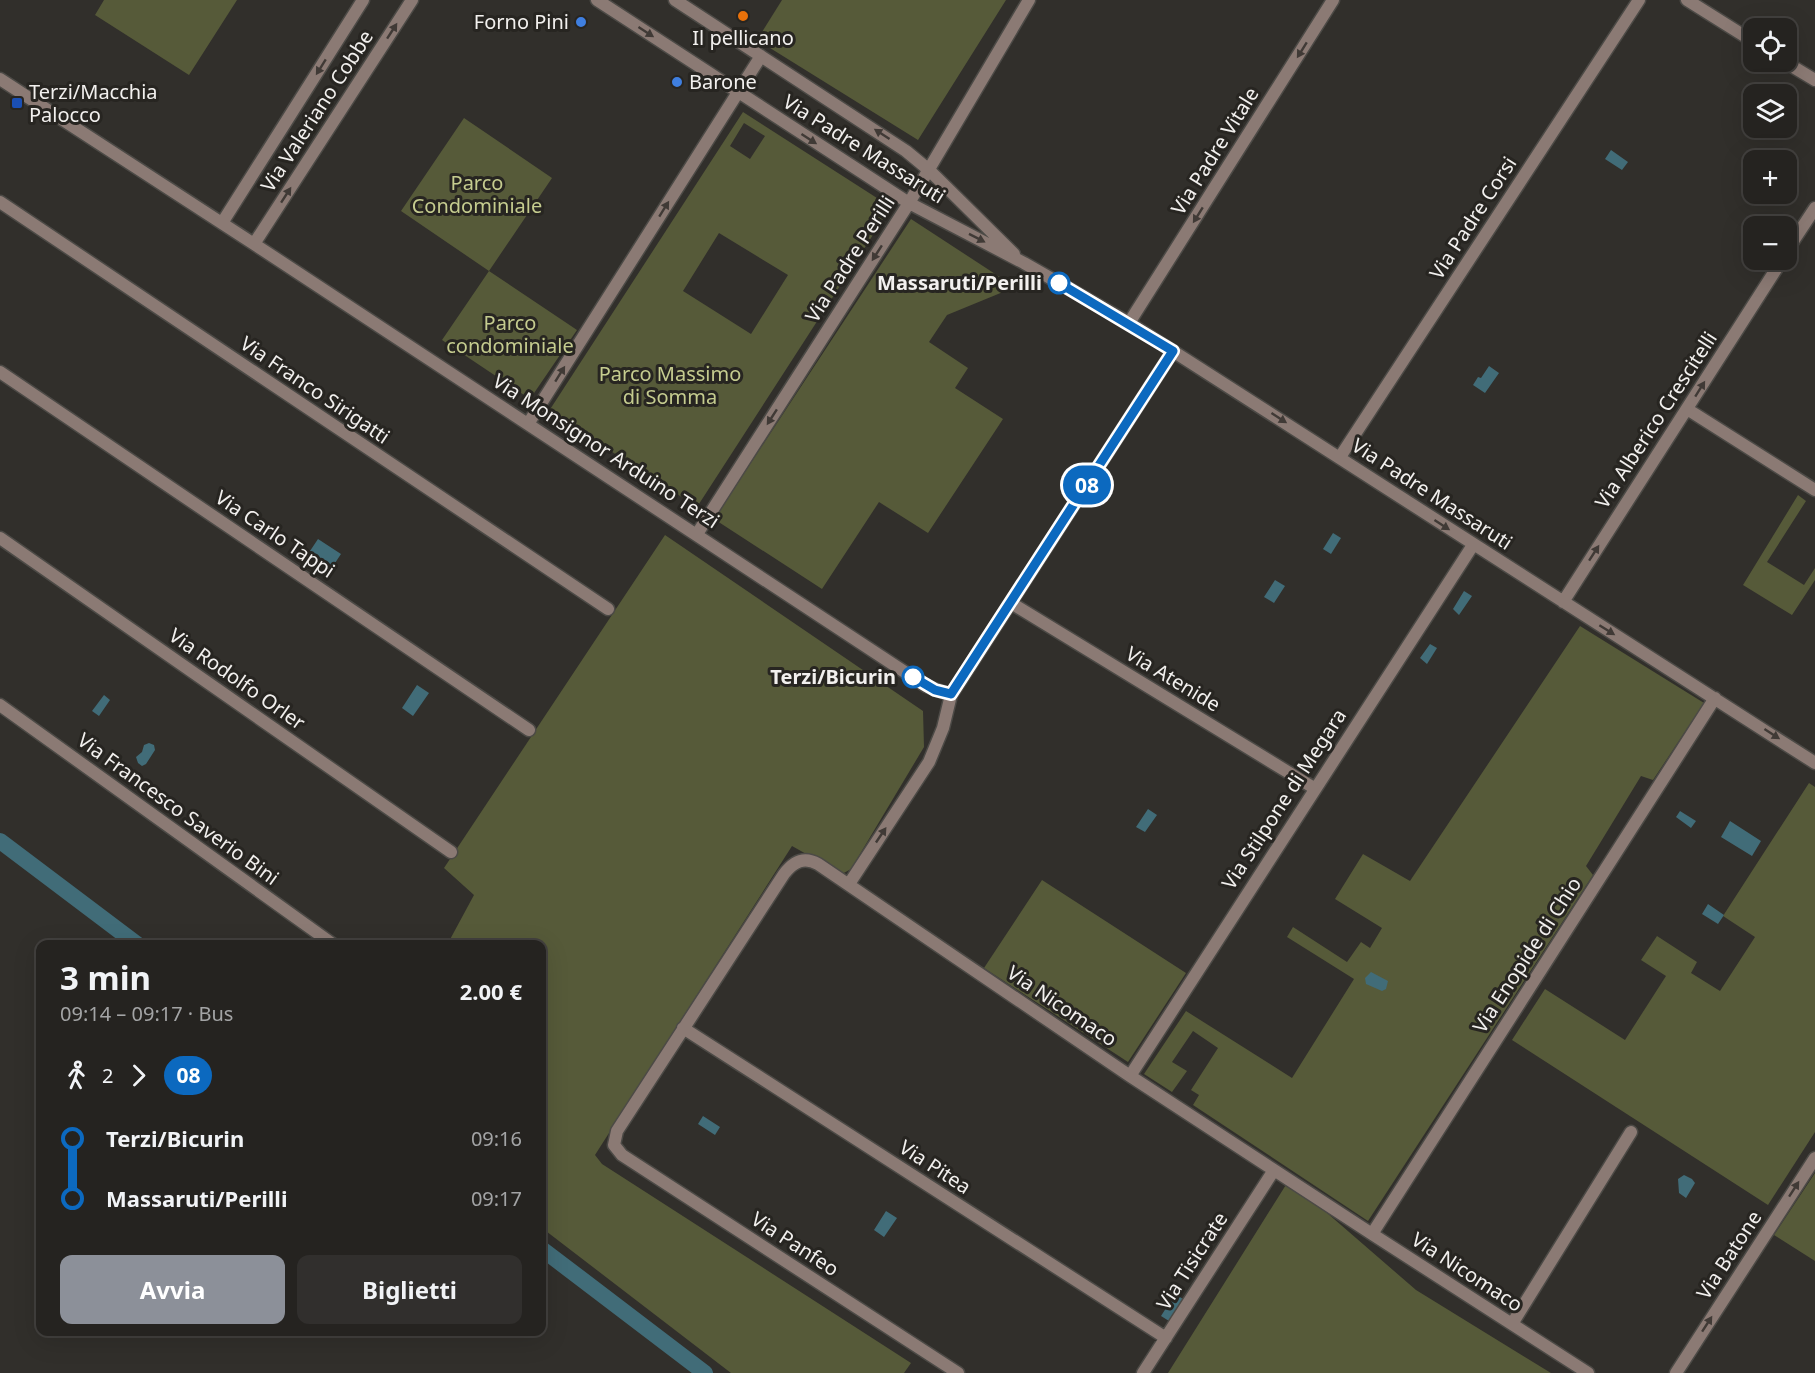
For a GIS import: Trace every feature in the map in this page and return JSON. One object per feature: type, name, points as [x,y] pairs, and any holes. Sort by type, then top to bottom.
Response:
[{"type":"street","name":"Via Valeriano Cobbe","points":[[222,223],[363,0]]},
{"type":"street","name":"Via Valeriano Cobbe","points":[[254,244],[412,0]]},
{"type":"street","name":"Via Padre Massaruti","points":[[597,0],[909,203],[1024,263],[1130,324],[1815,763]]},
{"type":"street","name":"Via Padre Massaruti","points":[[675,0],[889,139],[929,170],[1024,263]]},
{"type":"street","name":"Via Padre Perilli","points":[[697,534],[909,203],[1029,0]]},
{"type":"street","name":"Via Padre Vitale","points":[[1130,324],[1333,0]]},
{"type":"street","name":"Via Padre Corsi","points":[[1340,458],[1639,0]]},
{"type":"street","points":[[1687,0],[1743,35]]},
{"type":"street","points":[[528,424],[761,56]]},
{"type":"street","points":[[1797,69],[1815,80]]},
{"type":"street","name":"Via Monsignor Arduino Terzi","points":[[0,79],[926,686],[951,694]]},
{"type":"street","name":"Via Franco Sirigatti","points":[[0,202],[608,609]]},
{"type":"street","points":[[1797,237],[1814,213]]},
{"type":"street","name":"Via Alberico Crescitelli","points":[[1563,602],[1776,270]]},
{"type":"street","points":[[849,884],[929,762],[943,728],[951,694],[1173,351]]},
{"type":"street","name":"Via Carlo Tappi","points":[[0,372],[529,730]]},
{"type":"street","points":[[1687,409],[1815,490]]},
{"type":"street","name":"Via Rodolfo Orler","points":[[0,538],[451,852]]},
{"type":"street","name":"Via Stilpone di Megara","points":[[1130,1076],[1473,545]]},
{"type":"street","name":"Via Atenide","points":[[1011,603],[1314,788]]},
{"type":"street","name":"Via Enopide di Chio","points":[[1372,1234],[1715,698]]},
{"type":"street","name":"Via Francesco Saverio Bini","points":[[0,705],[327,940]]},
{"type":"street","name":"Via Nicomaco","points":[[614,1145],[617,1131],[789,867],[804,860],[814,861],[1130,1076],[1588,1373]]},
{"type":"street","name":"Via Pitea","points":[[683,1028],[1166,1338]]},
{"type":"street","points":[[1512,1324],[1631,1132]]},
{"type":"street","name":"Via Panfeo","points":[[614,1145],[622,1155],[958,1373]]},
{"type":"street","name":"Via Batone","points":[[1676,1373],[1815,1158]]},
{"type":"street","name":"Via Tisicrate","points":[[1143,1373],[1275,1170]]},
{"type":"green space","points":[[104,0],[237,0],[189,75],[95,15]]},
{"type":"green space","points":[[782,0],[1006,0],[918,140],[757,40]]},
{"type":"green space","name":"Parco Massimo di Somma","points":[[743,112],[891,207],[697,507],[549,411]],"holes":[[[744,123],[765,136],[750,159],[730,146]],[[719,233],[788,275],[751,334],[683,291]]]},
{"type":"green space","name":"Parco Condominiale","points":[[464,118],[552,178],[489,271],[401,211]]},
{"type":"green space","points":[[911,219],[1009,283],[1003,292],[947,315],[929,342],[968,368],[955,388],[1003,419],[928,533],[879,502],[822,589],[714,519]]},
{"type":"green space","name":"Parco condominiale","points":[[489,271],[577,330],[530,399],[442,340]]},
{"type":"green space","points":[[1798,495],[1806,501],[1767,562],[1804,585],[1815,568],[1815,580],[1792,615],[1743,585]]},
{"type":"green space","points":[[665,535],[923,711],[924,747],[851,869],[842,874],[792,846],[595,1155],[602,1164],[911,1363],[904,1373],[731,1373],[546,1231],[546,940],[450,940],[474,895],[444,868]]},
{"type":"green space","points":[[1580,626],[1704,703],[1653,780],[1641,776],[1586,866],[1593,875],[1368,1221],[1193,1105],[1199,1095],[1191,1090],[1218,1048],[1193,1031],[1172,1062],[1187,1071],[1172,1092],[1144,1074],[1186,1011],[1292,1078],[1354,979],[1287,937],[1293,927],[1347,962],[1361,942],[1370,948],[1382,928],[1335,899],[1363,854],[1410,881]]},
{"type":"green space","points":[[1809,783],[1815,787],[1815,1132],[1768,1205],[1512,1040],[1545,989],[1625,1040],[1666,976],[1641,960],[1657,936],[1697,962],[1691,973],[1720,991],[1755,937],[1723,916]]},
{"type":"green space","points":[[1042,880],[1186,973],[1128,1062],[984,968]]},
{"type":"green space","points":[[1815,1173],[1815,1261],[1774,1235]]},
{"type":"green space","points":[[1289,1180],[1416,1290],[1551,1373],[1168,1373]]},
{"type":"water","points":[[1611,150],[1628,162],[1622,170],[1605,159]]},
{"type":"water","points":[[1489,366],[1499,373],[1485,393],[1473,385]]},
{"type":"water","points":[[1333,533],[1341,538],[1331,554],[1323,549]]},
{"type":"water","points":[[318,539],[341,554],[333,566],[310,551]]},
{"type":"water","points":[[1275,580],[1285,586],[1274,603],[1264,597]]},
{"type":"water","points":[[1464,591],[1472,596],[1459,615],[1453,609]]},
{"type":"water","points":[[1430,644],[1437,648],[1427,664],[1420,658]]},
{"type":"water","points":[[417,685],[429,693],[413,716],[402,708]]},
{"type":"water","points":[[104,695],[110,700],[99,716],[92,711]]},
{"type":"water","points":[[149,743],[154,745],[155,750],[146,764],[142,766],[136,757],[142,752],[144,745]]},
{"type":"water","points":[[1148,809],[1157,815],[1145,832],[1136,827]]},
{"type":"water","points":[[1680,811],[1696,821],[1691,828],[1676,817]]},
{"type":"water","points":[[1730,821],[1761,841],[1752,856],[1721,837]]},
{"type":"water","points":[[1708,904],[1724,915],[1718,924],[1702,914]]},
{"type":"water","points":[[1371,972],[1388,981],[1386,989],[1382,991],[1366,984],[1365,978]]},
{"type":"water","points":[[703,1116],[720,1127],[715,1135],[698,1124]]},
{"type":"water","points":[[1684,1175],[1695,1183],[1686,1198],[1679,1193],[1678,1179]]},
{"type":"water","points":[[886,1211],[897,1218],[884,1237],[874,1230]]},
{"type":"water","points":[[1175,1294],[1183,1299],[1169,1321],[1161,1316]]},
{"type":"waterway","points":[[0,841],[131,940]]},
{"type":"waterway","points":[[546,1252],[705,1373]]},
{"type":"bus line","name":"08","points":[[913,677],[926,686],[951,694],[1173,351],[1059,283]]},
{"type":"place","name":"Il pellicano","points":[[743,16]]},
{"type":"place","name":"Forno Pini","points":[[581,22]]},
{"type":"place","name":"Barone","points":[[677,82]]},
{"type":"place","name":"Terzi/Macchia Palocco","points":[[17,103]]},
{"type":"place","name":"Massaruti/Perilli","points":[[1059,283]]},
{"type":"place","name":"Terzi/Bicurin","points":[[913,677]]}]
